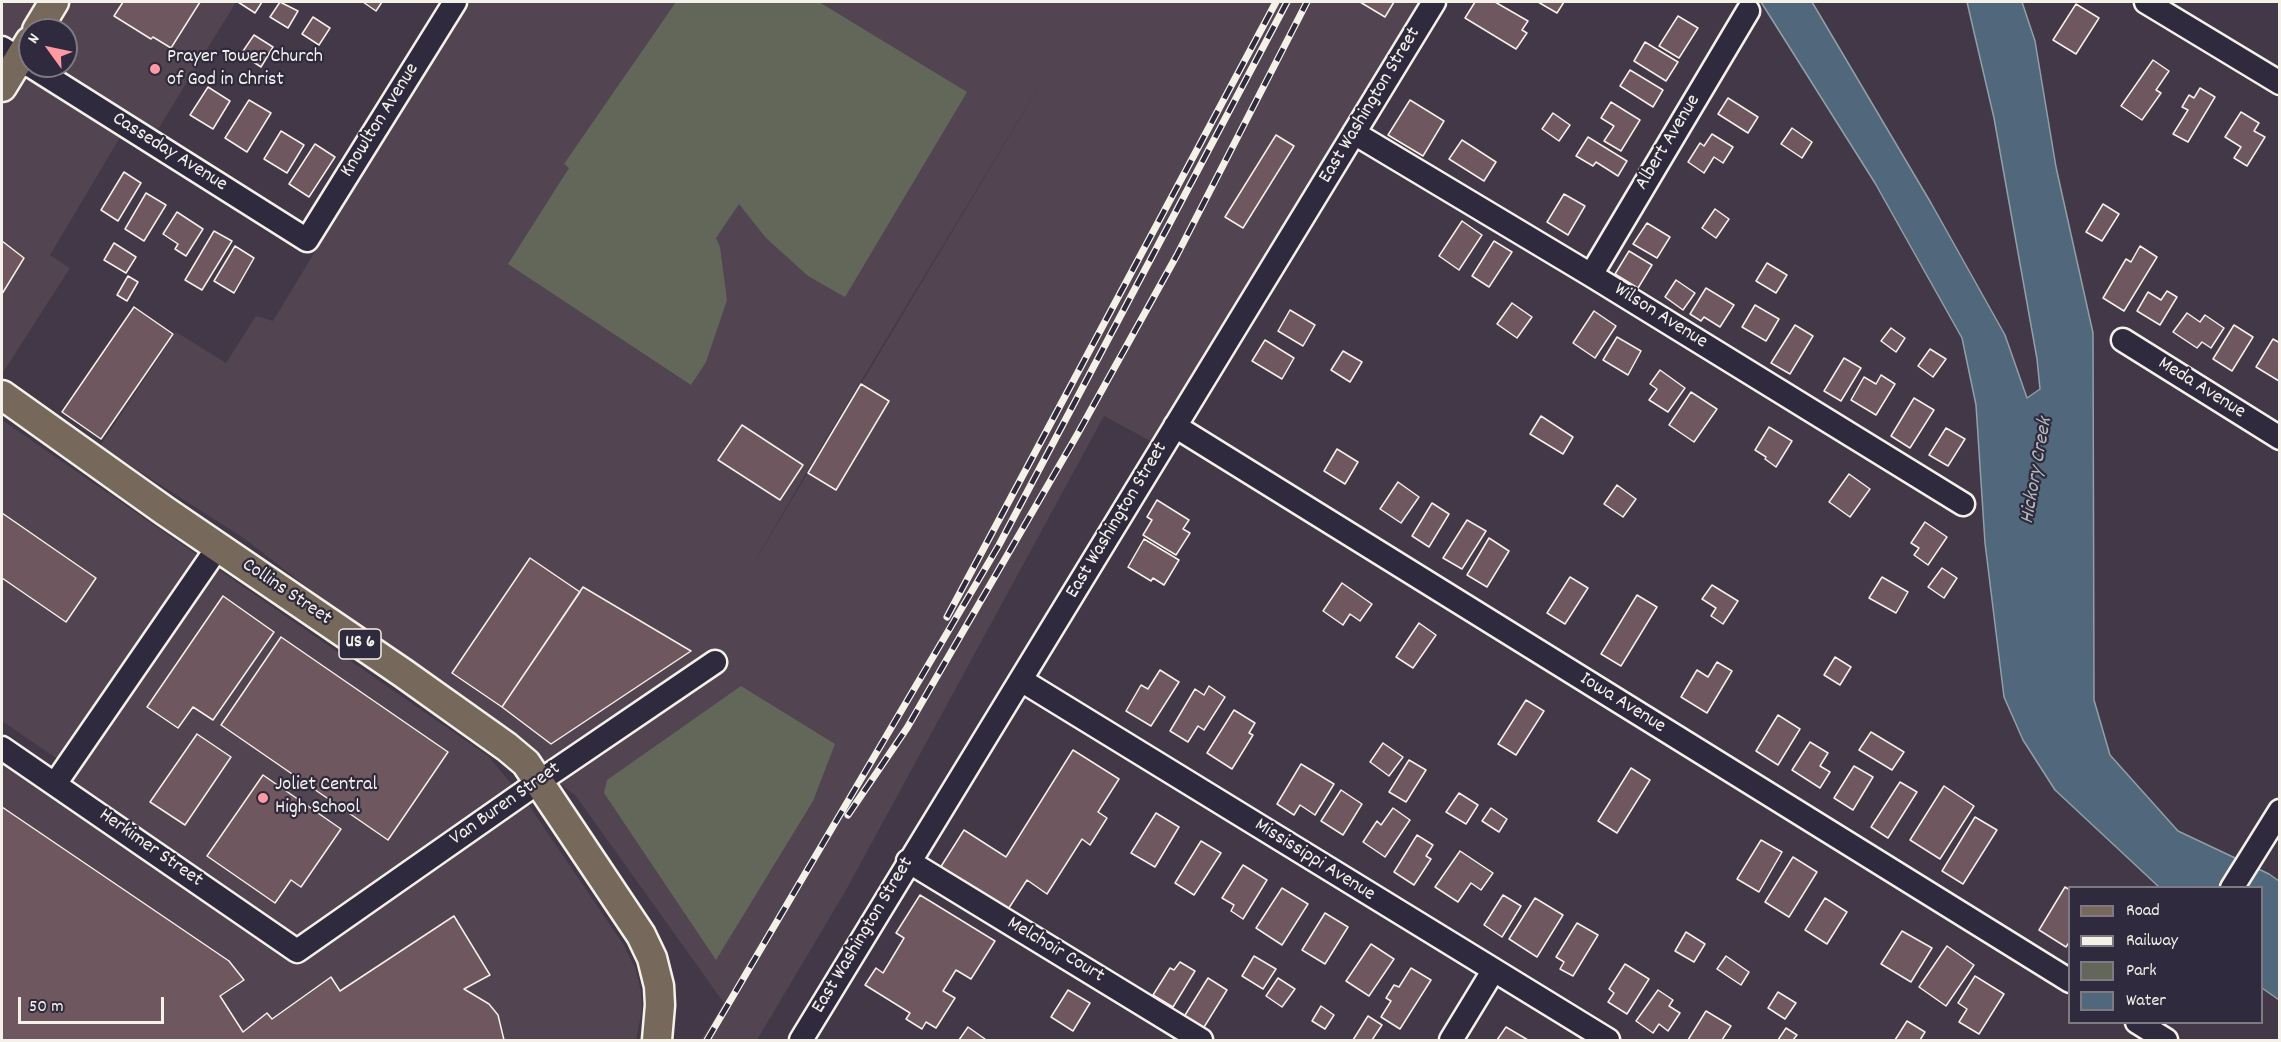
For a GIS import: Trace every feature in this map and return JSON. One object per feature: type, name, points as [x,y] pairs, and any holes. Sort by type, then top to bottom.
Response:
[{"type":"main road","points":[[44,18],[54,2]]},
{"type":"main road","points":[[2,87],[18,62]]},
{"type":"main road","name":"Collins Street","points":[[2,394],[218,548],[403,673],[526,763],[641,935],[652,958],[659,986],[657,1041]]},
{"type":"street","name":"Knowlton Avenue","points":[[307,240],[455,2]]},
{"type":"street","name":"East Washington Street","points":[[801,1041],[908,861],[1022,680],[1434,2]]},
{"type":"street","points":[[2146,2],[2169,8],[2280,83]]},
{"type":"street","name":"Albert Avenue","points":[[1591,275],[1748,11]]},
{"type":"street","name":"Casseday Avenue","points":[[56,78],[307,240]]},
{"type":"street","name":"Wilson Avenue","points":[[1354,133],[1591,275],[1964,504]]},
{"type":"street","name":"Meda Avenue","points":[[2123,340],[2280,438]]},
{"type":"street","name":"Iowa Avenue","points":[[1175,426],[2068,980]]},
{"type":"street","points":[[55,784],[218,548]]},
{"type":"street","name":"Van Buren Street","points":[[297,951],[715,662]]},
{"type":"street","name":"Mississippi Avenue","points":[[1022,680],[1608,1041]]},
{"type":"street","name":"Herkimer Street","points":[[2,748],[297,951]]},
{"type":"street","points":[[2233,886],[2280,811]]},
{"type":"street","name":"Melchoir Court","points":[[908,861],[1201,1041]]},
{"type":"street","points":[[1451,1041],[1493,971]]},
{"type":"street","points":[[2142,1028],[2166,1041]]},
{"type":"shaded area","points":[[2,2],[236,2],[149,144],[125,129],[50,255],[70,268],[2,374]]},
{"type":"shaded area","points":[[466,2],[1432,2],[1160,446],[1104,416],[846,890],[757,1040],[701,1040],[724,1003],[576,796],[245,539],[100,446],[176,332],[226,363],[256,316],[273,321]],"holes":[[[1056,58],[748,573],[826,439]]]},
{"type":"shaded area","name":"Joliet Central High School","points":[[2,420],[488,756],[528,804],[623,944],[636,970],[641,992],[642,1010],[636,1040],[2,1040],[2,756],[56,792],[72,769],[2,721]]},
{"type":"green space","points":[[676,2],[819,2],[967,92],[845,297],[808,276],[766,238],[739,204],[716,238],[720,247],[727,300],[706,362],[691,385],[508,264],[569,168],[564,164]]},
{"type":"green space","points":[[741,686],[835,744],[813,801],[716,960],[604,793],[607,780]]},
{"type":"water","name":"Hickory Creek","points":[[1761,2],[1812,2],[1931,203],[2005,335],[2027,398],[2040,389],[2037,359],[1994,118],[1967,2],[2022,2],[2035,41],[2056,167],[2093,333],[2094,700],[2110,755],[2178,831],[2269,874],[2279,881],[2279,1000],[2263,989],[2263,886],[2158,886],[2055,790],[2023,740],[2004,697],[1985,543],[1976,405],[1962,338],[1875,183]]},
{"type":"building","points":[[123,2],[200,2],[171,48],[153,37],[151,39],[114,16]]},
{"type":"building","points":[[238,2],[262,2],[255,13]]},
{"type":"building","points":[[280,2],[298,11],[288,28],[270,17]]},
{"type":"building","points":[[363,2],[382,2],[376,11]]},
{"type":"building","points":[[1360,2],[1394,2],[1385,17]]},
{"type":"building","points":[[1475,2],[1495,2],[1528,21],[1522,30],[1527,33],[1516,49],[1465,18]]},
{"type":"building","points":[[1538,2],[1564,2],[1557,13]]},
{"type":"building","points":[[2076,4],[2099,18],[2076,54],[2053,40]]},
{"type":"building","points":[[1678,16],[1698,28],[1679,58],[1659,46]]},
{"type":"building","points":[[313,17],[330,28],[319,45],[302,34]]},
{"type":"building","points":[[254,35],[273,47],[261,67],[241,54]]},
{"type":"building","points":[[1645,42],[1678,62],[1666,81],[1634,61]]},
{"type":"building","points":[[2153,60],[2169,71],[2156,90],[2161,93],[2142,120],[2121,106]]},
{"type":"building","points":[[1630,70],[1663,90],[1653,107],[1620,86]]},
{"type":"building","points":[[208,87],[230,101],[213,129],[190,115]]},
{"type":"building","points":[[2200,88],[2215,97],[2188,142],[2173,134],[2188,110],[2182,107],[2189,95],[2194,98]]},
{"type":"building","points":[[1728,98],[1758,117],[1748,133],[1718,114]]},
{"type":"building","points":[[249,100],[271,113],[247,152],[225,138]]},
{"type":"building","points":[[1410,100],[1444,121],[1423,156],[1388,135]]},
{"type":"building","points":[[1611,102],[1640,120],[1621,151],[1604,141],[1614,126],[1601,118]]},
{"type":"building","points":[[2241,112],[2259,123],[2254,131],[2265,137],[2247,166],[2234,158],[2241,147],[2225,137]]},
{"type":"building","points":[[1553,113],[1570,125],[1559,141],[1542,129]]},
{"type":"building","points":[[1792,128],[1812,142],[1802,158],[1781,144]]},
{"type":"building","points":[[281,131],[304,145],[287,173],[264,159]]},
{"type":"building","points":[[1712,134],[1733,147],[1723,163],[1714,157],[1704,173],[1688,162],[1700,143],[1704,146]]},
{"type":"building","points":[[1276,135],[1294,146],[1243,228],[1225,217]]},
{"type":"building","points":[[1588,137],[1627,161],[1618,176],[1596,162],[1593,166],[1576,156]]},
{"type":"building","points":[[1462,140],[1496,162],[1484,181],[1449,159]]},
{"type":"building","points":[[315,144],[335,157],[309,197],[289,184]]},
{"type":"building","points":[[124,172],[141,183],[118,221],[101,210]]},
{"type":"building","points":[[146,193],[166,205],[144,241],[125,229]]},
{"type":"building","points":[[1564,194],[1585,206],[1568,235],[1547,222]]},
{"type":"building","points":[[2103,204],[2119,214],[2102,241],[2086,232]]},
{"type":"building","points":[[1715,209],[1729,219],[1716,238],[1702,228]]},
{"type":"building","points":[[177,212],[203,229],[186,256],[175,249],[178,244],[163,234]]},
{"type":"building","points":[[1462,221],[1482,235],[1459,270],[1439,256]]},
{"type":"building","points":[[1647,223],[1670,237],[1657,258],[1633,244]]},
{"type":"building","points":[[214,231],[232,241],[202,290],[185,280]]},
{"type":"building","points":[[2,241],[24,258],[2,294]]},
{"type":"building","points":[[1494,241],[1512,252],[1489,287],[1472,276]]},
{"type":"building","points":[[114,243],[136,257],[126,273],[104,260]]},
{"type":"building","points":[[235,246],[254,258],[234,293],[214,281]]},
{"type":"building","points":[[2140,246],[2157,257],[2124,311],[2103,298],[2126,259],[2131,262]]},
{"type":"building","points":[[1629,251],[1652,265],[1638,288],[1615,274]]},
{"type":"building","points":[[1767,263],[1787,275],[1776,293],[1756,281]]},
{"type":"building","points":[[128,276],[138,282],[127,301],[117,295]]},
{"type":"building","points":[[1676,280],[1695,293],[1683,310],[1665,297]]},
{"type":"building","points":[[1706,288],[1734,305],[1720,327],[1704,317],[1701,321],[1690,314]]},
{"type":"building","points":[[2167,291],[2177,297],[2160,325],[2137,311],[2148,292],[2161,300]]},
{"type":"building","points":[[1512,303],[1532,317],[1517,338],[1497,324]]},
{"type":"building","points":[[1755,305],[1779,319],[1766,341],[1742,327]]},
{"type":"building","points":[[134,307],[173,334],[101,439],[62,412]]},
{"type":"building","points":[[1290,310],[1315,325],[1303,346],[1278,331]]},
{"type":"building","points":[[1594,311],[1616,326],[1595,358],[1573,343]]},
{"type":"building","points":[[2187,313],[2200,322],[2205,315],[2224,328],[2211,348],[2202,342],[2197,348],[2173,332]]},
{"type":"building","points":[[1795,325],[1813,336],[1790,374],[1771,363]]},
{"type":"building","points":[[2234,325],[2253,337],[2232,371],[2213,359]]},
{"type":"building","points":[[1891,328],[1905,338],[1896,352],[1881,341]]},
{"type":"building","points":[[1617,337],[1641,351],[1628,375],[1603,360]]},
{"type":"building","points":[[2273,339],[2280,343],[2279,381],[2256,367]]},
{"type":"building","points":[[1265,340],[1294,358],[1282,379],[1252,361]]},
{"type":"building","points":[[1930,349],[1946,359],[1933,377],[1918,366]]},
{"type":"building","points":[[1343,351],[1362,362],[1350,382],[1331,370]]},
{"type":"building","points":[[1844,358],[1861,368],[1841,401],[1824,391]]},
{"type":"building","points":[[1660,370],[1685,388],[1668,412],[1649,400],[1657,389],[1650,384]]},
{"type":"building","points":[[1881,375],[1895,384],[1876,415],[1851,400],[1864,377],[1876,384]]},
{"type":"building","points":[[861,384],[889,401],[836,490],[808,473]]},
{"type":"building","points":[[1691,392],[1717,409],[1694,442],[1669,425]]},
{"type":"building","points":[[1914,398],[1934,410],[1910,448],[1891,436]]},
{"type":"building","points":[[1541,416],[1573,437],[1563,454],[1530,434]]},
{"type":"building","points":[[742,425],[803,465],[780,500],[718,460]]},
{"type":"building","points":[[1769,427],[1792,441],[1776,467],[1755,450]]},
{"type":"building","points":[[1946,428],[1965,439],[1948,466],[1929,455]]},
{"type":"building","points":[[1337,449],[1358,462],[1345,484],[1324,471]]},
{"type":"building","points":[[1849,474],[1870,489],[1850,517],[1829,502]]},
{"type":"building","points":[[1398,482],[1419,497],[1401,523],[1380,509]]},
{"type":"building","points":[[1617,485],[1636,499],[1623,517],[1604,504]]},
{"type":"building","points":[[1157,500],[1189,520],[1183,529],[1190,533],[1176,555],[1143,535],[1152,520],[1147,517]]},
{"type":"building","points":[[1432,503],[1449,514],[1429,547],[1412,536]]},
{"type":"building","points":[[2,513],[96,578],[66,622],[2,578]]},
{"type":"building","points":[[1467,520],[1486,531],[1462,569],[1443,558]]},
{"type":"building","points":[[1925,522],[1947,537],[1928,565],[1914,555],[1919,548],[1911,543]]},
{"type":"building","points":[[1489,538],[1509,551],[1487,587],[1467,575]]},
{"type":"building","points":[[1144,539],[1179,560],[1164,585],[1153,578],[1151,581],[1128,567]]},
{"type":"building","points":[[530,558],[580,592],[502,707],[452,673]]},
{"type":"building","points":[[1942,568],[1957,578],[1944,598],[1928,587]]},
{"type":"building","points":[[1570,577],[1588,588],[1565,624],[1547,613]]},
{"type":"building","points":[[1882,577],[1908,592],[1896,613],[1869,598]]},
{"type":"building","points":[[1342,583],[1372,604],[1360,621],[1350,614],[1343,625],[1323,611]]},
{"type":"building","points":[[1712,585],[1738,601],[1723,624],[1711,616],[1716,608],[1702,599]]},
{"type":"building","points":[[583,587],[691,651],[551,744],[502,707]]},
{"type":"building","points":[[1637,595],[1657,607],[1621,666],[1601,654]]},
{"type":"building","points":[[223,596],[274,632],[213,720],[193,707],[178,728],[147,707]]},
{"type":"building","points":[[1419,623],[1436,635],[1413,668],[1396,657]]},
{"type":"building","points":[[281,637],[448,752],[388,840],[221,725]]},
{"type":"building","points":[[1835,657],[1851,667],[1840,685],[1824,675]]},
{"type":"building","points":[[1717,662],[1732,671],[1707,713],[1681,697],[1697,670],[1708,677]]},
{"type":"building","points":[[1160,670],[1179,682],[1151,726],[1126,711],[1141,685],[1148,689]]},
{"type":"building","points":[[1209,686],[1225,697],[1204,730],[1198,726],[1188,742],[1170,731],[1195,689],[1204,695]]},
{"type":"building","points":[[1526,700],[1544,711],[1516,755],[1498,744]]},
{"type":"building","points":[[1234,710],[1255,723],[1249,733],[1253,735],[1232,769],[1207,753]]},
{"type":"building","points":[[1778,715],[1800,729],[1778,765],[1756,751]]},
{"type":"building","points":[[1871,732],[1904,752],[1892,770],[1859,750]]},
{"type":"building","points":[[197,734],[231,757],[185,825],[150,802]]},
{"type":"building","points":[[1810,742],[1828,753],[1820,766],[1830,772],[1820,788],[1792,770]]},
{"type":"building","points":[[1383,743],[1403,757],[1389,776],[1370,762]]},
{"type":"building","points":[[1073,750],[1119,779],[1098,812],[1107,818],[1090,845],[1082,839],[1047,894],[1027,880],[1007,911],[940,868],[964,830],[1006,857]]},
{"type":"building","points":[[1409,760],[1426,770],[1406,802],[1389,792]]},
{"type":"building","points":[[1301,764],[1334,784],[1315,815],[1300,805],[1294,815],[1277,804]]},
{"type":"building","points":[[1854,766],[1873,777],[1853,810],[1834,798]]},
{"type":"building","points":[[1631,768],[1650,780],[1617,833],[1598,821]]},
{"type":"building","points":[[263,775],[341,829],[301,887],[291,880],[275,903],[207,856]]},
{"type":"building","points":[[1900,782],[1917,792],[1888,838],[1871,827]]},
{"type":"building","points":[[1944,786],[1974,806],[1940,859],[1910,840]]},
{"type":"building","points":[[1341,790],[1362,804],[1343,835],[1321,821]]},
{"type":"building","points":[[1459,793],[1478,805],[1466,824],[1446,812]]},
{"type":"building","points":[[2,807],[229,961],[244,980],[220,996],[243,1032],[267,1013],[272,1019],[331,977],[340,991],[454,916],[490,975],[464,989],[489,1004],[498,1015],[504,1040],[2,1040]]},
{"type":"building","points":[[1393,808],[1410,820],[1385,857],[1363,842],[1377,821],[1381,825]]},
{"type":"building","points":[[1491,808],[1507,819],[1499,832],[1482,821]]},
{"type":"building","points":[[1156,813],[1179,827],[1155,867],[1131,853]]},
{"type":"building","points":[[1975,817],[1997,830],[1963,884],[1942,871]]},
{"type":"building","points":[[1417,835],[1433,845],[1426,856],[1431,859],[1414,885],[1394,872]]},
{"type":"building","points":[[1761,840],[1782,852],[1759,892],[1737,879]]},
{"type":"building","points":[[1201,841],[1221,853],[1194,895],[1175,883]]},
{"type":"building","points":[[1460,851],[1493,873],[1481,890],[1471,883],[1458,902],[1435,887]]},
{"type":"building","points":[[1793,857],[1817,872],[1789,917],[1765,902]]},
{"type":"building","points":[[1243,865],[1267,880],[1243,919],[1231,911],[1234,905],[1222,898]]},
{"type":"building","points":[[2065,887],[2068,889],[2068,944],[2066,947],[2039,930]]},
{"type":"building","points":[[1282,888],[1308,904],[1282,945],[1256,928]]},
{"type":"building","points":[[920,895],[995,941],[971,979],[956,970],[943,991],[955,998],[936,1028],[926,1022],[922,1029],[906,1019],[910,1013],[865,985],[876,968],[883,973],[904,938],[896,933]]},
{"type":"building","points":[[1503,895],[1521,906],[1502,937],[1484,925]]},
{"type":"building","points":[[1535,898],[1563,915],[1537,957],[1509,939]]},
{"type":"building","points":[[1825,898],[1847,912],[1827,944],[1805,930]]},
{"type":"building","points":[[1325,913],[1348,927],[1325,964],[1302,950]]},
{"type":"building","points":[[1577,923],[1598,935],[1573,976],[1560,969],[1564,962],[1556,957]]},
{"type":"building","points":[[1902,931],[1932,948],[1911,982],[1881,964]]},
{"type":"building","points":[[1686,932],[1705,944],[1694,962],[1675,951]]},
{"type":"building","points":[[1371,944],[1394,959],[1369,996],[1346,981]]},
{"type":"building","points":[[1947,946],[1974,965],[1946,1006],[1919,987]]},
{"type":"building","points":[[1254,956],[1276,969],[1263,989],[1242,976]]},
{"type":"building","points":[[1726,956],[1749,972],[1741,985],[1717,969]]},
{"type":"building","points":[[1180,962],[1195,971],[1173,1007],[1153,995],[1170,968],[1174,970]]},
{"type":"building","points":[[1625,964],[1649,979],[1627,1014],[1608,1002],[1614,993],[1609,989]]},
{"type":"building","points":[[1411,968],[1431,980],[1400,1029],[1381,1017],[1391,1001],[1386,998],[1394,985],[1399,987]]},
{"type":"building","points":[[1975,976],[2004,994],[1979,1034],[1959,1022],[1967,1009],[1958,1003]]},
{"type":"building","points":[[1208,978],[1227,990],[1201,1032],[1182,1020]]},
{"type":"building","points":[[1278,978],[1295,989],[1282,1007],[1266,996]]},
{"type":"building","points":[[1068,990],[1090,1003],[1073,1031],[1051,1017]]},
{"type":"building","points":[[1658,990],[1673,1000],[1669,1006],[1680,1013],[1668,1031],[1659,1024],[1653,1033],[1636,1021]]},
{"type":"building","points":[[1778,992],[1796,1003],[1785,1019],[1768,1008]]},
{"type":"building","points":[[1321,1006],[1334,1015],[1325,1029],[1312,1021]]},
{"type":"building","points":[[1706,1011],[1731,1026],[1722,1040],[1688,1040]]},
{"type":"building","points":[[1368,1016],[1382,1025],[1372,1040],[1353,1040]]},
{"type":"building","points":[[1907,1021],[1925,1032],[1920,1040],[1895,1040]]},
{"type":"building","points":[[968,1027],[985,1039],[959,1040]]},
{"type":"building","points":[[1506,1027],[1528,1040],[1497,1040]]},
{"type":"building","points":[[1786,1028],[1797,1035],[1793,1040],[1778,1040]]},
{"type":"railway","points":[[947,617],[1276,2]]},
{"type":"railway","points":[[707,1040],[999,545],[1287,2]]},
{"type":"railway","points":[[848,815],[907,728],[1077,435],[1177,255],[1307,2]]},
{"type":"place","name":"Prayer Tower Church of God in Christ","points":[[155,69]]},
{"type":"place","name":"Joliet Central High School","points":[[263,798]]}]
